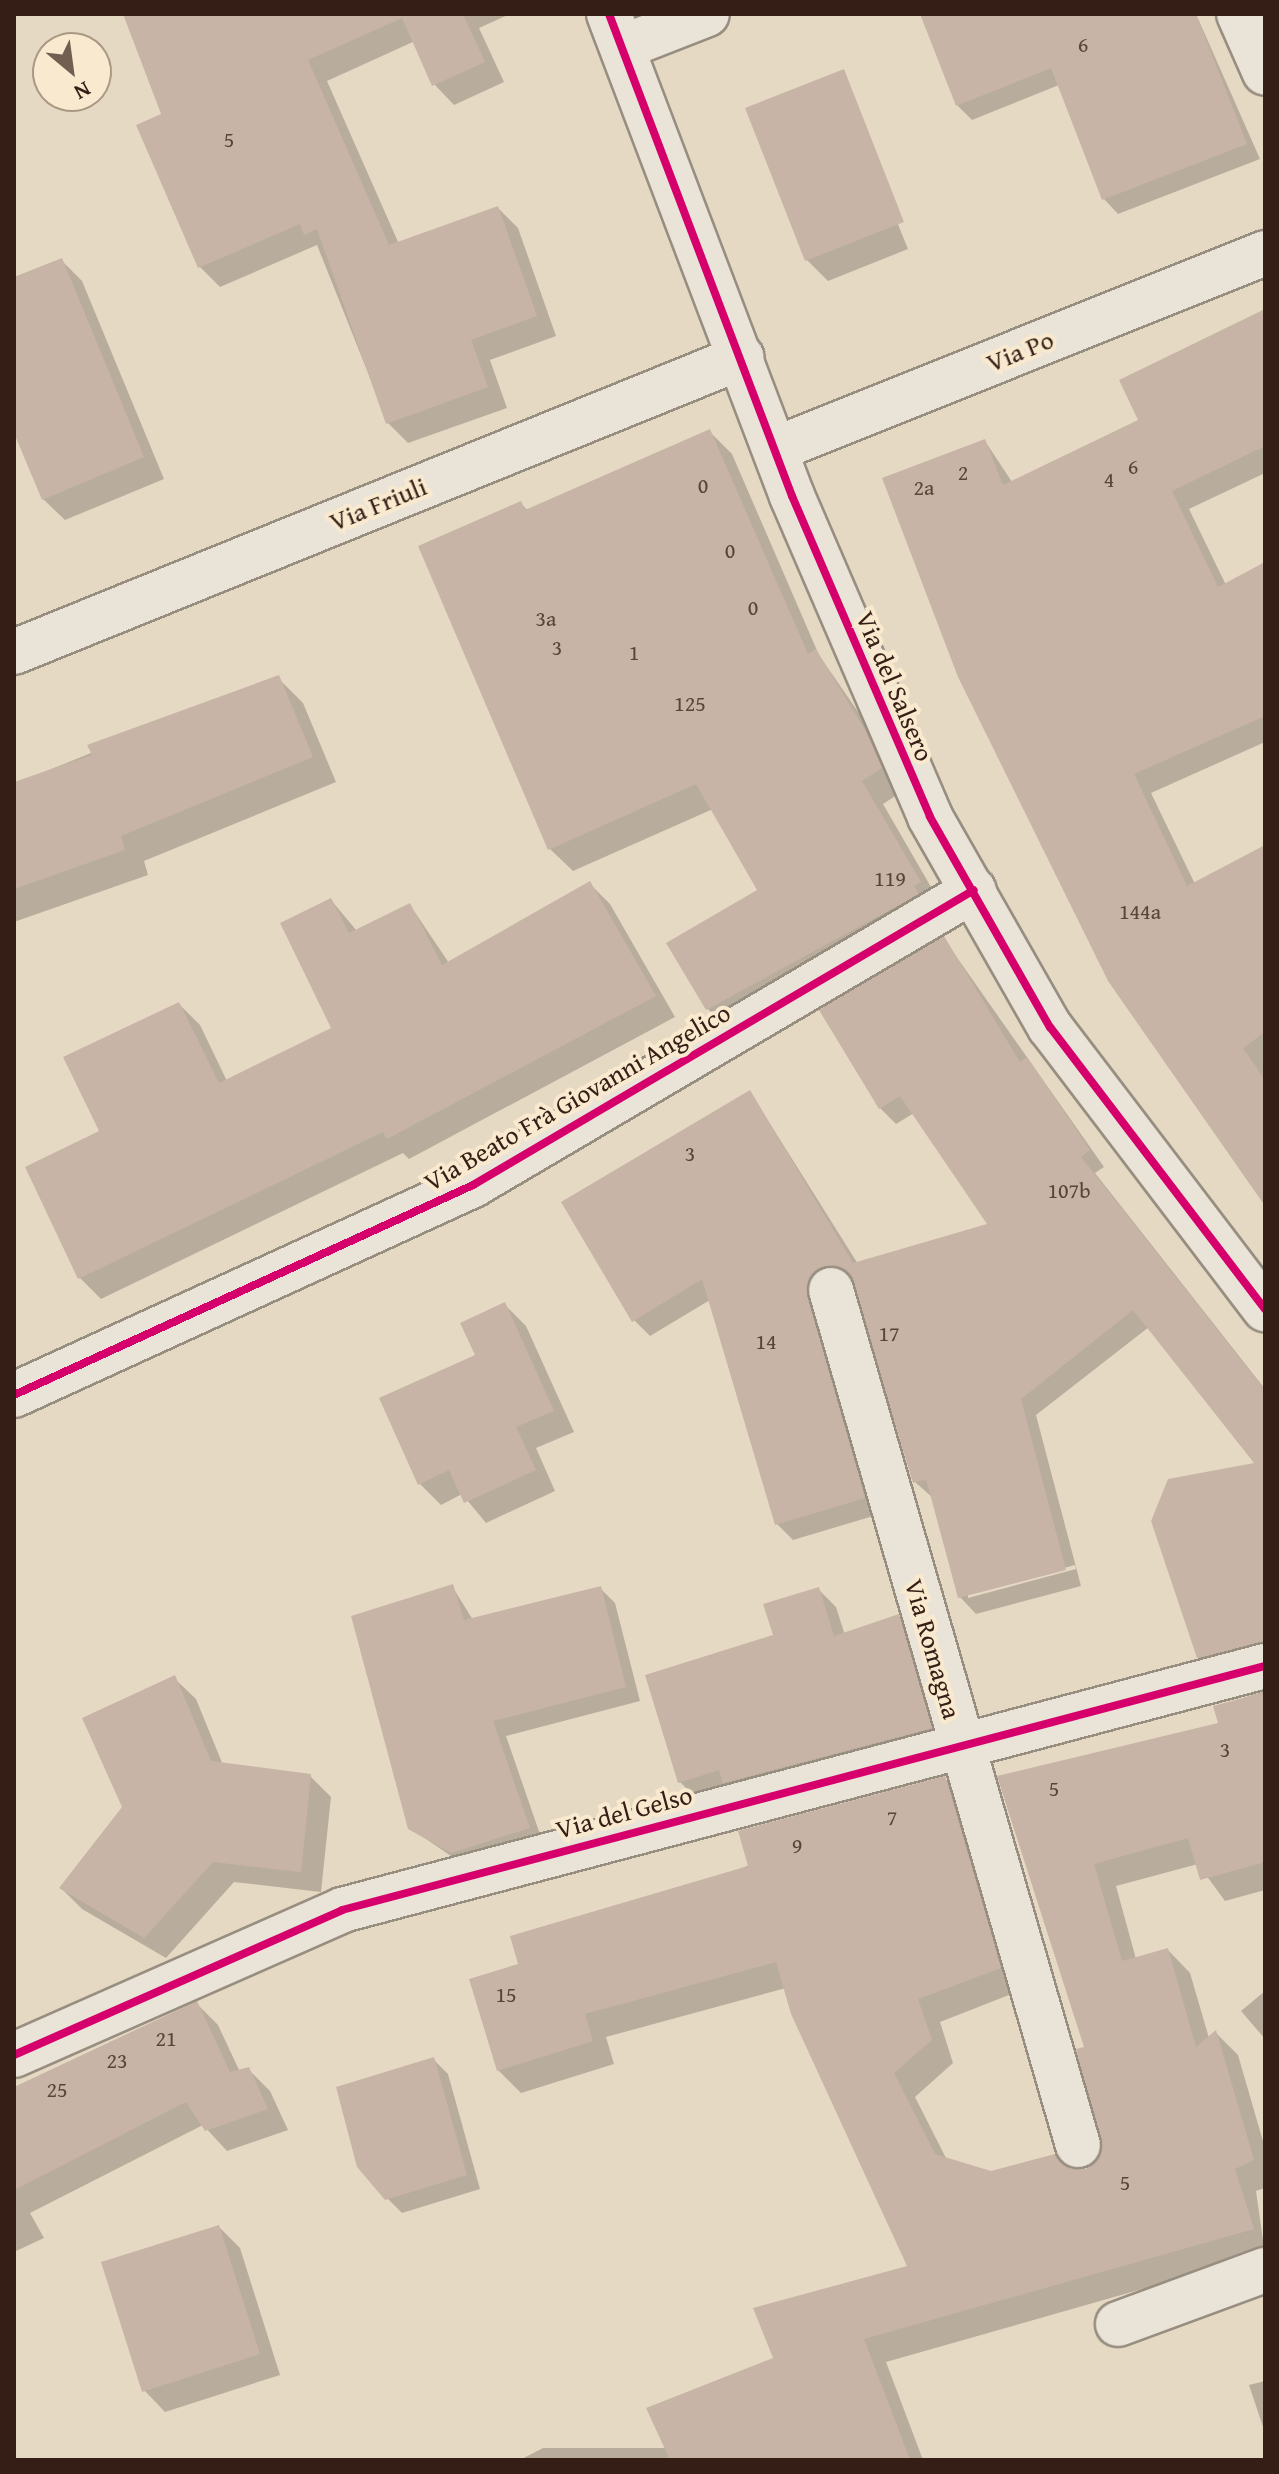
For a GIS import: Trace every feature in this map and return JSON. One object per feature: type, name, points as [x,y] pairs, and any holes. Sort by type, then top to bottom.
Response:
[{"type":"street","points":[[616,31],[707,14]]},
{"type":"street","points":[[1239,14],[1265,73]]},
{"type":"street","name":"Via del Salsero","points":[[616,31],[776,449],[930,817],[1050,1027],[1265,1309]]},
{"type":"street","name":"Via Po","points":[[776,449],[1265,253]]},
{"type":"street","name":"Via Friuli","points":[[14,652],[742,357]]},
{"type":"street","name":"Via Beato Frà Giovanni Angelico","points":[[14,1395],[473,1185],[974,890]]},
{"type":"street","name":"Via Romagna","points":[[831,1290],[1078,2145]]},
{"type":"street","name":"Via del Gelso","points":[[14,2055],[342,1910],[960,1742],[1265,1666]]},
{"type":"street","points":[[1118,2324],[1265,2270]]},
{"type":"building","points":[[123,14],[463,14],[485,62],[432,86],[402,18],[308,60],[389,245],[498,206],[537,316],[471,340],[488,387],[386,424],[317,229],[304,235],[300,224],[198,268],[136,125],[161,114]]},
{"type":"building","points":[[920,14],[1196,14],[1247,144],[1102,200],[1051,68],[956,106]]},
{"type":"building","points":[[844,69],[904,222],[805,261],[745,108]]},
{"type":"building","points":[[62,258],[144,457],[42,500],[14,433],[14,277]]},
{"type":"building","points":[[1265,309],[1265,446],[1172,491],[1218,587],[1265,562],[1265,716],[1134,774],[1187,886],[1265,845],[1265,1032],[1243,1048],[1265,1080],[1265,1206],[1108,981],[958,677],[882,478],[985,439],[1003,485],[1138,420],[1119,380]]},
{"type":"building","points":[[710,429],[808,654],[816,649],[865,730],[882,768],[862,781],[921,882],[914,886],[919,894],[706,1010],[666,943],[757,890],[696,784],[548,850],[418,546],[521,501],[525,510]]},
{"type":"building","points":[[279,675],[313,757],[121,836],[125,850],[14,889],[14,782],[92,755],[87,745]]},
{"type":"building","points":[[590,881],[656,996],[387,1139],[383,1132],[78,1279],[25,1167],[99,1131],[63,1057],[179,1002],[219,1083],[331,1028],[280,923],[331,898],[349,933],[410,903],[442,965]]},
{"type":"building","points":[[944,936],[1020,1062],[1027,1057],[1090,1150],[1081,1157],[1265,1390],[1265,1642],[1197,1658],[1151,1521],[1168,1479],[1254,1463],[1133,1310],[1021,1399],[1066,1570],[958,1598],[926,1479],[913,1483],[849,1273],[823,1266],[813,1273],[807,1296],[865,1498],[775,1525],[702,1279],[632,1322],[561,1202],[750,1090],[853,1263],[987,1224],[900,1096],[879,1109],[819,1010]]},
{"type":"building","points":[[505,1302],[554,1411],[516,1427],[536,1470],[464,1503],[449,1470],[418,1485],[379,1398],[475,1355],[460,1323]]},
{"type":"building","points":[[453,1584],[464,1620],[601,1586],[626,1687],[493,1721],[530,1828],[451,1853],[408,1829],[351,1616]]},
{"type":"building","points":[[819,1587],[834,1636],[899,1614],[932,1728],[723,1783],[719,1770],[678,1783],[645,1675],[773,1635],[763,1604]]},
{"type":"building","points":[[175,1675],[211,1761],[311,1774],[301,1872],[213,1862],[144,1938],[59,1888],[122,1807],[82,1718]]},
{"type":"building","points":[[1265,1692],[1265,1862],[1200,1880],[1188,1838],[1094,1864],[1122,1961],[1168,1948],[1196,2047],[1216,2030],[1254,2160],[1235,2169],[1254,2229],[864,2339],[910,2460],[670,2460],[646,2408],[773,2358],[753,2308],[907,2266],[791,2014],[776,1962],[585,2014],[593,2041],[497,2071],[469,1979],[518,1964],[510,1936],[748,1866],[738,1831],[945,1776],[1001,1968],[918,1999],[932,2040],[894,2073],[935,2154],[991,2171],[1055,2154],[1071,2169],[1086,2169],[1102,2150],[1076,2049],[1084,2047],[997,1776],[1218,1723],[1213,1706]]},
{"type":"building","points":[[197,2001],[230,2072],[249,2067],[268,2109],[205,2131],[186,2102],[14,2190],[14,2087]]},
{"type":"building","points":[[434,2057],[467,2175],[385,2200],[357,2167],[336,2087]]},
{"type":"building","points":[[219,2225],[260,2354],[142,2392],[101,2262]]},
{"type":"cycle path","points":[[609,14],[792,496],[930,817],[1050,1027],[1265,1309]]},
{"type":"cycle path","points":[[14,1395],[473,1185],[974,890]]},
{"type":"cycle path","points":[[14,2055],[342,1910],[1265,1666]]}]
